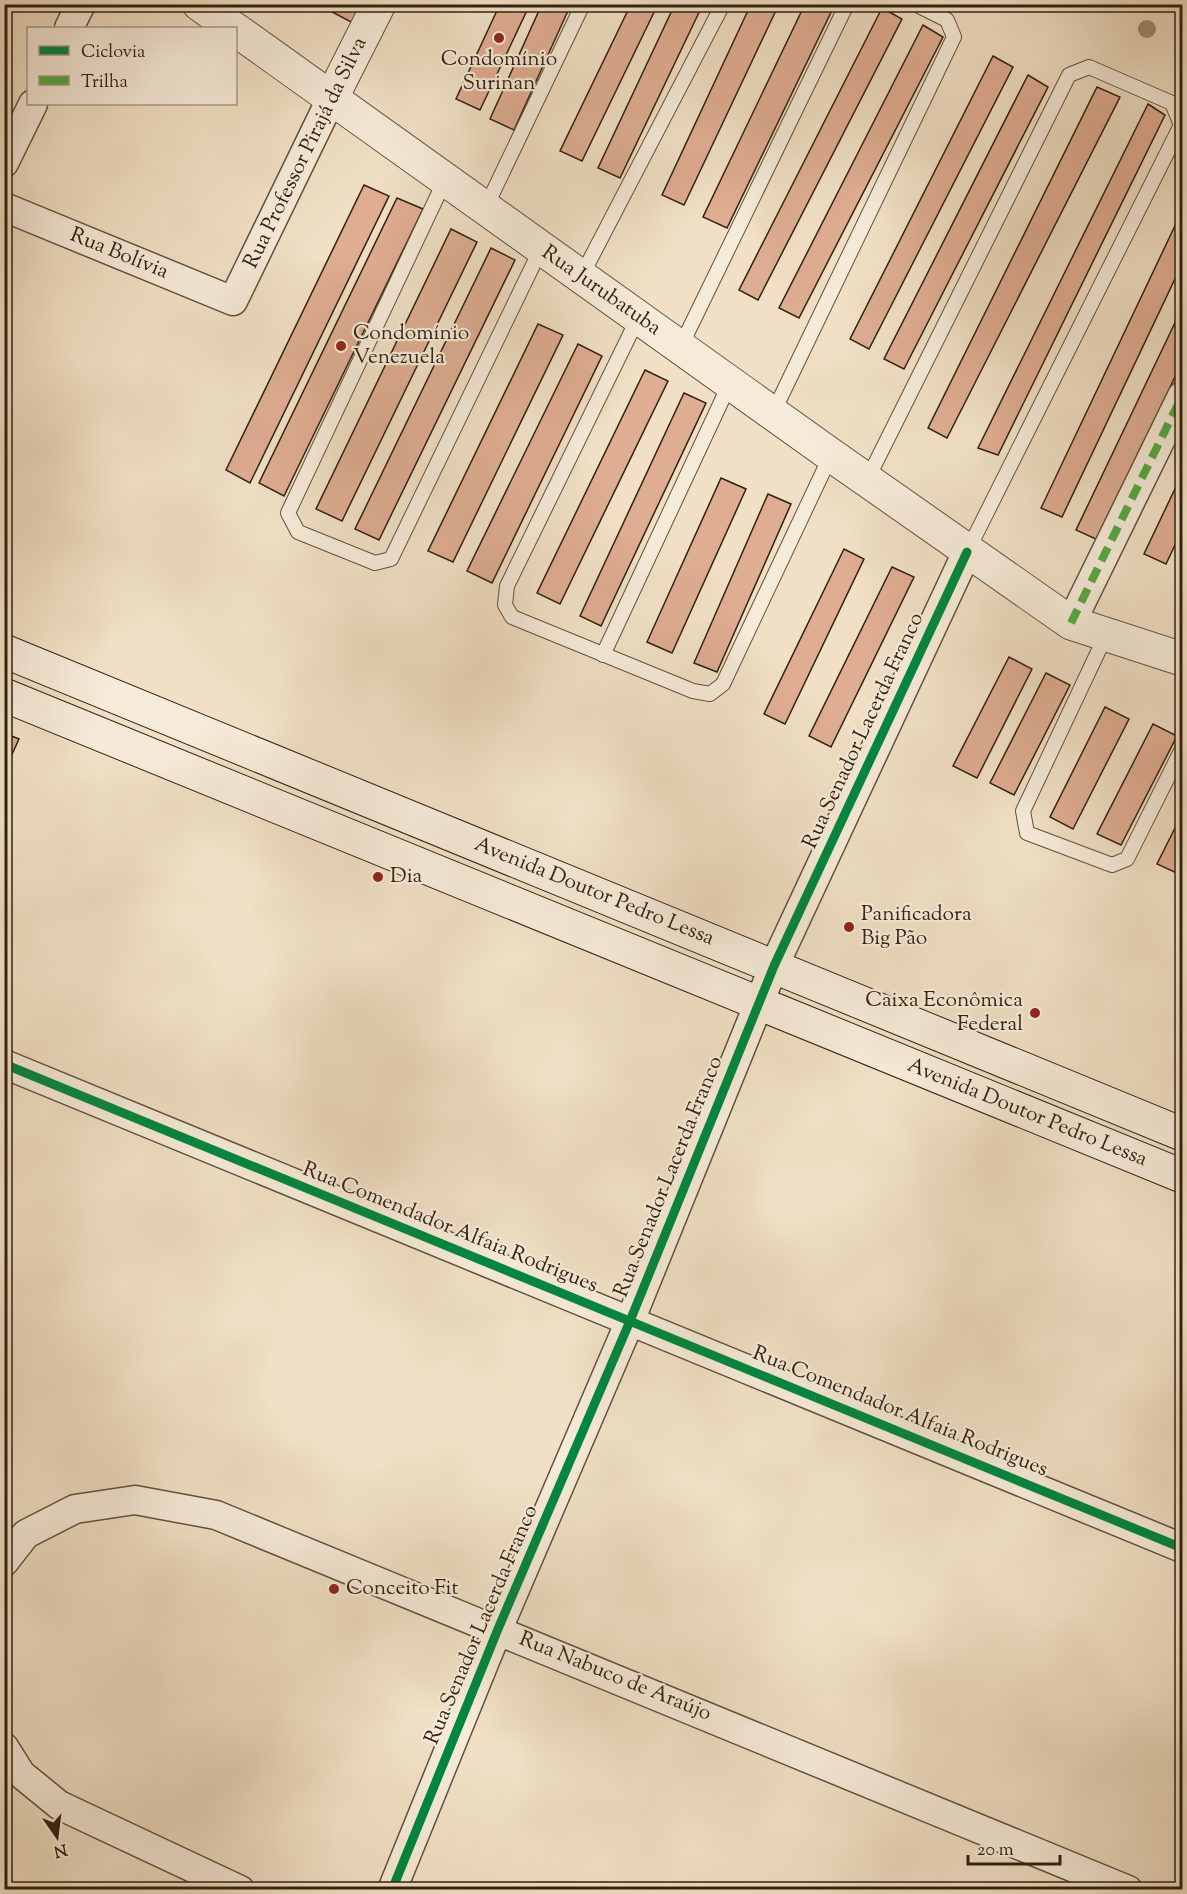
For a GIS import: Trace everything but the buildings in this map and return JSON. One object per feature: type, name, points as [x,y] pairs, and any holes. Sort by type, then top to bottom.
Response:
[{"type":"main road","name":"Rua Jurubatuba","points":[[199,4],[231,27]]},
{"type":"main road","name":"Rua Professor Pirajá da Silva","points":[[331,99],[379,4]]},
{"type":"main road","name":"Rua Jurubatuba","points":[[237,31],[967,552],[1071,623],[1182,659]]},
{"type":"main road","name":"Avenida Doutor Pedro Lessa","points":[[4,651],[1182,1134]]},
{"type":"main road","name":"Avenida Doutor Pedro Lessa","points":[[4,695],[1182,1176]]},
{"type":"street","points":[[70,27],[81,4]]},
{"type":"street","name":"Rua Professor Pirajá da Silva","points":[[233,302],[331,99]]},
{"type":"street","points":[[4,163],[33,105]]},
{"type":"street","name":"Rua Bolívia","points":[[4,207],[233,302]]},
{"type":"street","points":[[1071,623],[1182,396]]},
{"type":"street","name":"Rua Senador Lacerda Franco","points":[[392,1890],[498,1629],[630,1321],[774,966],[967,552]]},
{"type":"street","name":"Rua Comendador Alfaia Rodrigues","points":[[4,1064],[1182,1548]]},
{"type":"street","name":"Rua Nabuco de Araújo","points":[[4,1562],[26,1534],[75,1509],[135,1500],[216,1515],[498,1629],[1128,1890]]},
{"type":"street","points":[[4,1747],[21,1774],[58,1805],[240,1890]]},
{"type":"lane","points":[[485,209],[583,4]]},
{"type":"lane","points":[[581,277],[723,4]]},
{"type":"lane","points":[[680,348],[847,4]]},
{"type":"lane","points":[[773,413],[954,37],[947,20],[915,4]]},
{"type":"lane","points":[[867,480],[1069,75],[1089,67],[1172,103],[1181,125],[967,552]]},
{"type":"lane","points":[[445,180],[288,513],[298,531],[375,563],[391,559],[540,248]]},
{"type":"lane","points":[[638,318],[507,586],[505,605],[512,617],[693,691],[710,694],[723,684],[831,455]]},
{"type":"lane","points":[[603,655],[730,383]]},
{"type":"lane","points":[[1107,634],[1023,811],[1027,833],[1112,866],[1127,860],[1182,749]]},
{"type":"marked path","points":[[1071,623],[1182,396]]},
{"type":"cycle path","points":[[392,1890],[498,1629],[630,1321],[774,966],[967,552]]},
{"type":"cycle path","points":[[4,1064],[1182,1548]]},
{"type":"place","name":"Condomínio Surinan","points":[[499,38]]},
{"type":"place","name":"Condomínio Venezuela","points":[[341,346]]},
{"type":"place","name":"Dia","points":[[378,877]]},
{"type":"place","name":"Panificadora Big Pão","points":[[849,927]]},
{"type":"place","name":"Caixa Econômica Federal","points":[[1035,1013]]},
{"type":"place","name":"Conceito Fit","points":[[334,1589]]}]
